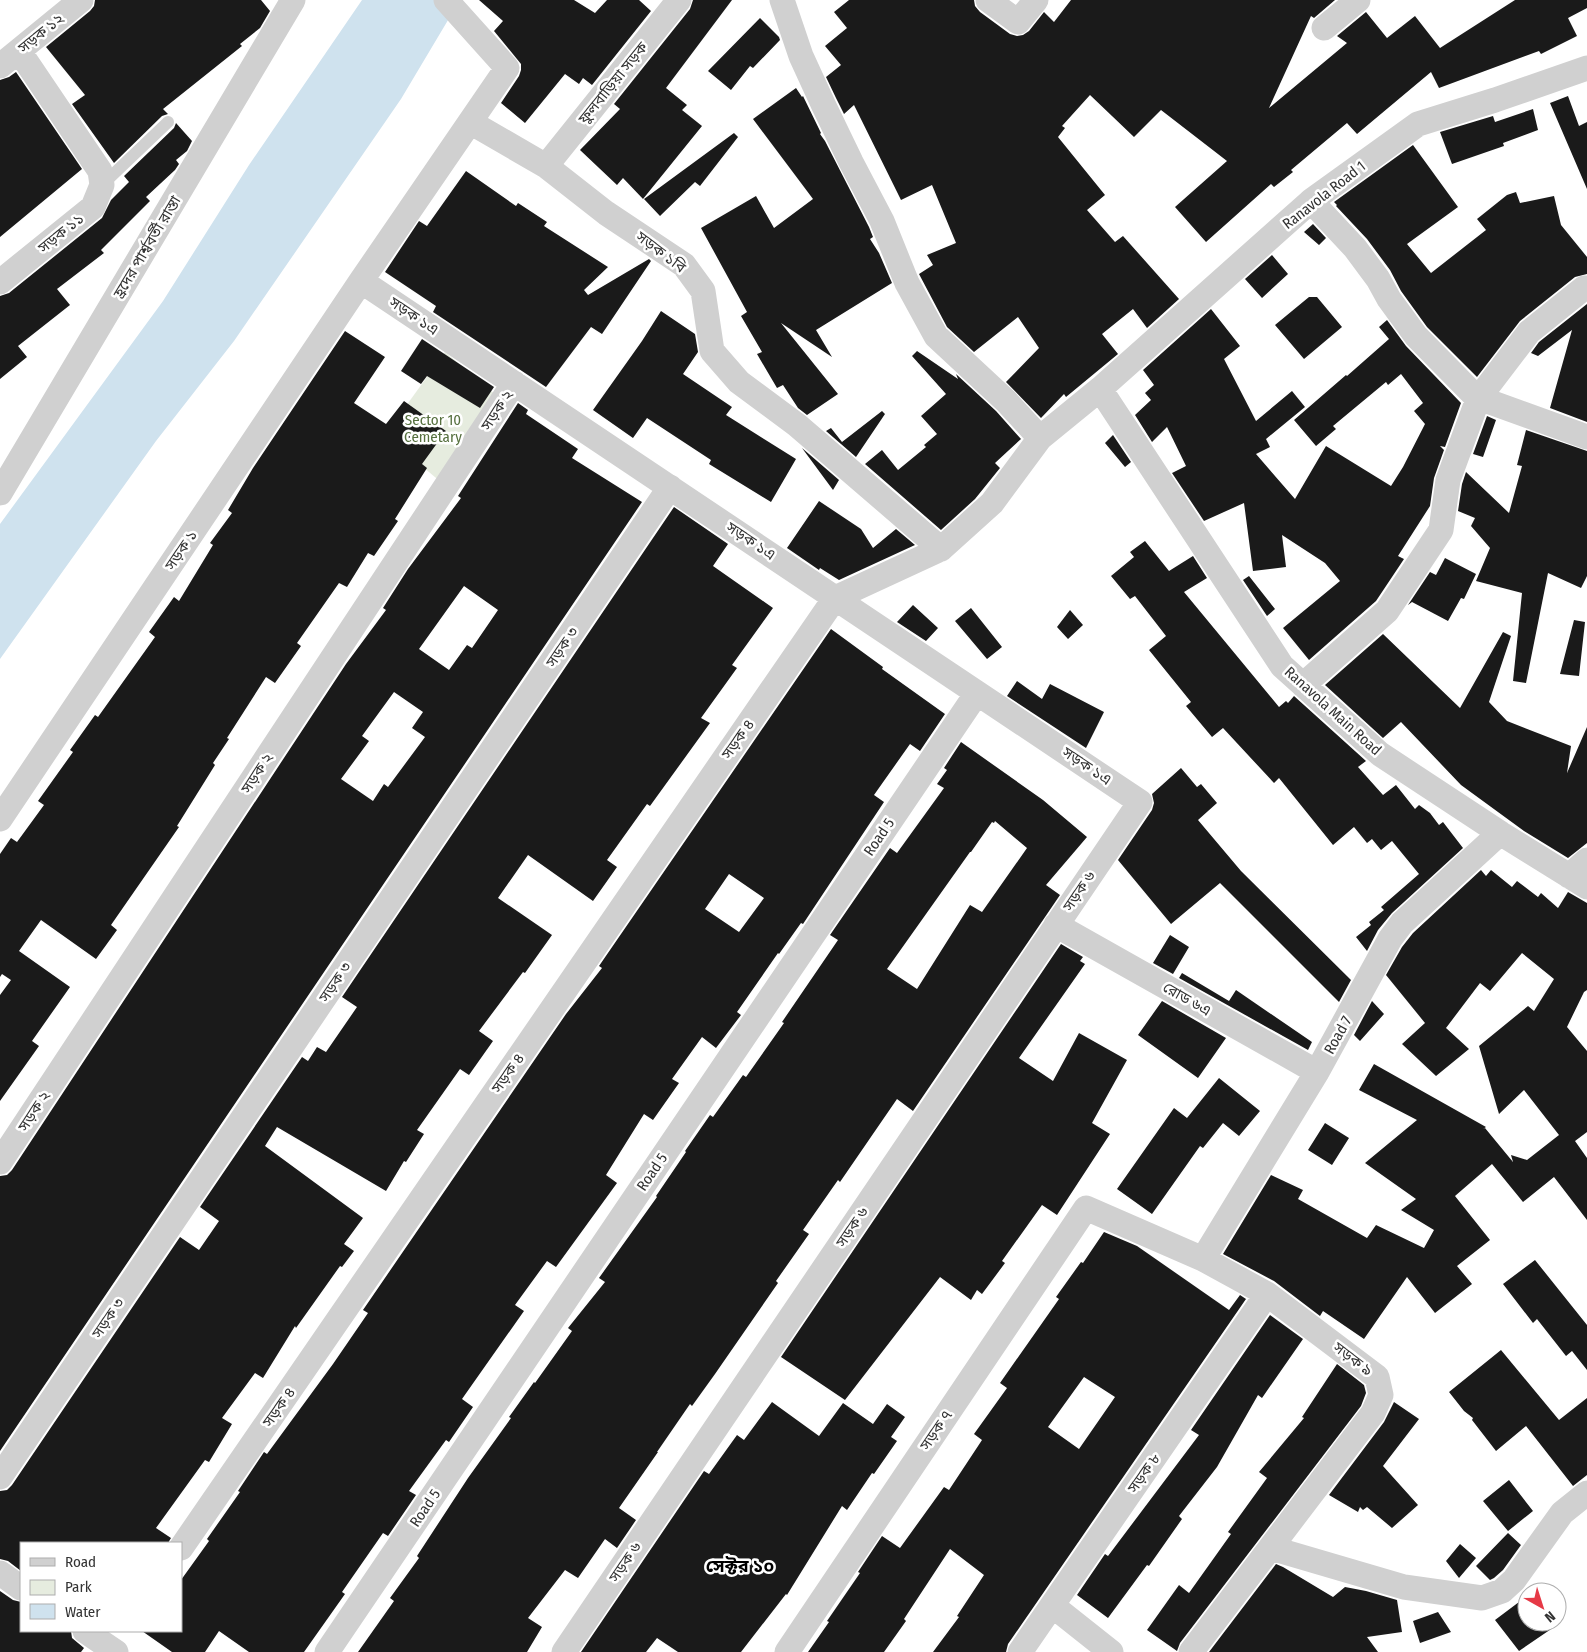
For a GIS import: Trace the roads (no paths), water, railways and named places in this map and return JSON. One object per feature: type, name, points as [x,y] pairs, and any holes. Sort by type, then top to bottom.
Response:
[{"type":"street","name":"সড়ক ১২","points":[[0,66],[81,0]]},
{"type":"street","name":"হ্রদের পার্শ্ববর্তী রাস্তা","points":[[0,493],[293,0]]},
{"type":"street","name":"সড়ক ১","points":[[0,818],[361,281],[507,68],[446,0]]},
{"type":"street","name":"ফুলবাড়িয়া সড়ক","points":[[546,166],[679,0]]},
{"type":"street","points":[[782,0],[802,56],[823,104],[882,221],[907,284],[936,336],[1006,401],[1040,438]]},
{"type":"street","points":[[988,0],[1018,22],[1036,0]]},
{"type":"street","points":[[1324,28],[1358,0]]},
{"type":"street","points":[[19,50],[101,178]]},
{"type":"street","name":"Ranavola Road 1","points":[[835,598],[942,549],[992,503],[1040,438],[1100,389],[1311,201],[1418,124],[1587,68]]},
{"type":"street","name":"সড়ক ১বি","points":[[470,122],[546,166],[606,213],[684,265],[703,291],[712,351],[739,382],[797,425],[942,549]]},
{"type":"street","name":"সড়ক ১১","points":[[0,282],[93,207],[101,178]]},
{"type":"street","points":[[1311,201],[1355,248],[1416,336],[1478,399],[1587,437]]},
{"type":"street","name":"সড়ক ১এ","points":[[361,281],[1140,802]]},
{"type":"street","points":[[1303,685],[1387,611],[1441,530],[1448,480],[1478,399],[1529,332],[1584,288],[1587,288]]},
{"type":"street","name":"সড়ক ২","points":[[0,1162],[514,383]]},
{"type":"street","name":"Ranavola Main Road","points":[[1100,389],[1282,666],[1380,754],[1500,833],[1581,875]]},
{"type":"street","name":"সড়ক ৩","points":[[0,1477],[670,487]]},
{"type":"street","name":"সড়ক ৪","points":[[182,1547],[835,598]]},
{"type":"street","name":"Road 5","points":[[327,1652],[977,693]]},
{"type":"street","name":"সড়ক ৬","points":[[564,1652],[1140,802]]},
{"type":"street","name":"Road 7","points":[[1203,1259],[1317,1072],[1390,939],[1402,924],[1500,833]]},
{"type":"street","name":"রোড ৬এ","points":[[1056,925],[1317,1072]]},
{"type":"street","name":"সড়ক ৯","points":[[1086,1208],[1203,1259],[1267,1294],[1377,1376],[1381,1395],[1373,1413],[1191,1652]]},
{"type":"street","name":"সড়ক ৭","points":[[790,1651],[1086,1208]]},
{"type":"street","name":"সড়ক ৮","points":[[1020,1652],[1267,1294]]},
{"type":"street","points":[[1271,1548],[1404,1587],[1482,1598],[1502,1591],[1514,1580],[1562,1513],[1587,1492]]},
{"type":"street","points":[[0,1573],[20,1587]]},
{"type":"street","points":[[1053,1606],[1110,1652]]},
{"type":"street","points":[[87,1632],[117,1644]]},
{"type":"lane","points":[[101,178],[168,122]]},
{"type":"water","points":[[362,0],[460,0],[401,99],[234,341],[156,441],[0,659],[0,524],[163,301],[249,165]]},
{"type":"district","name":"সেক্টর ১০","points":[[740,1566]]},
{"type":"park label","name":"Sector 10 Cemetary","points":[[433,428]]}]
